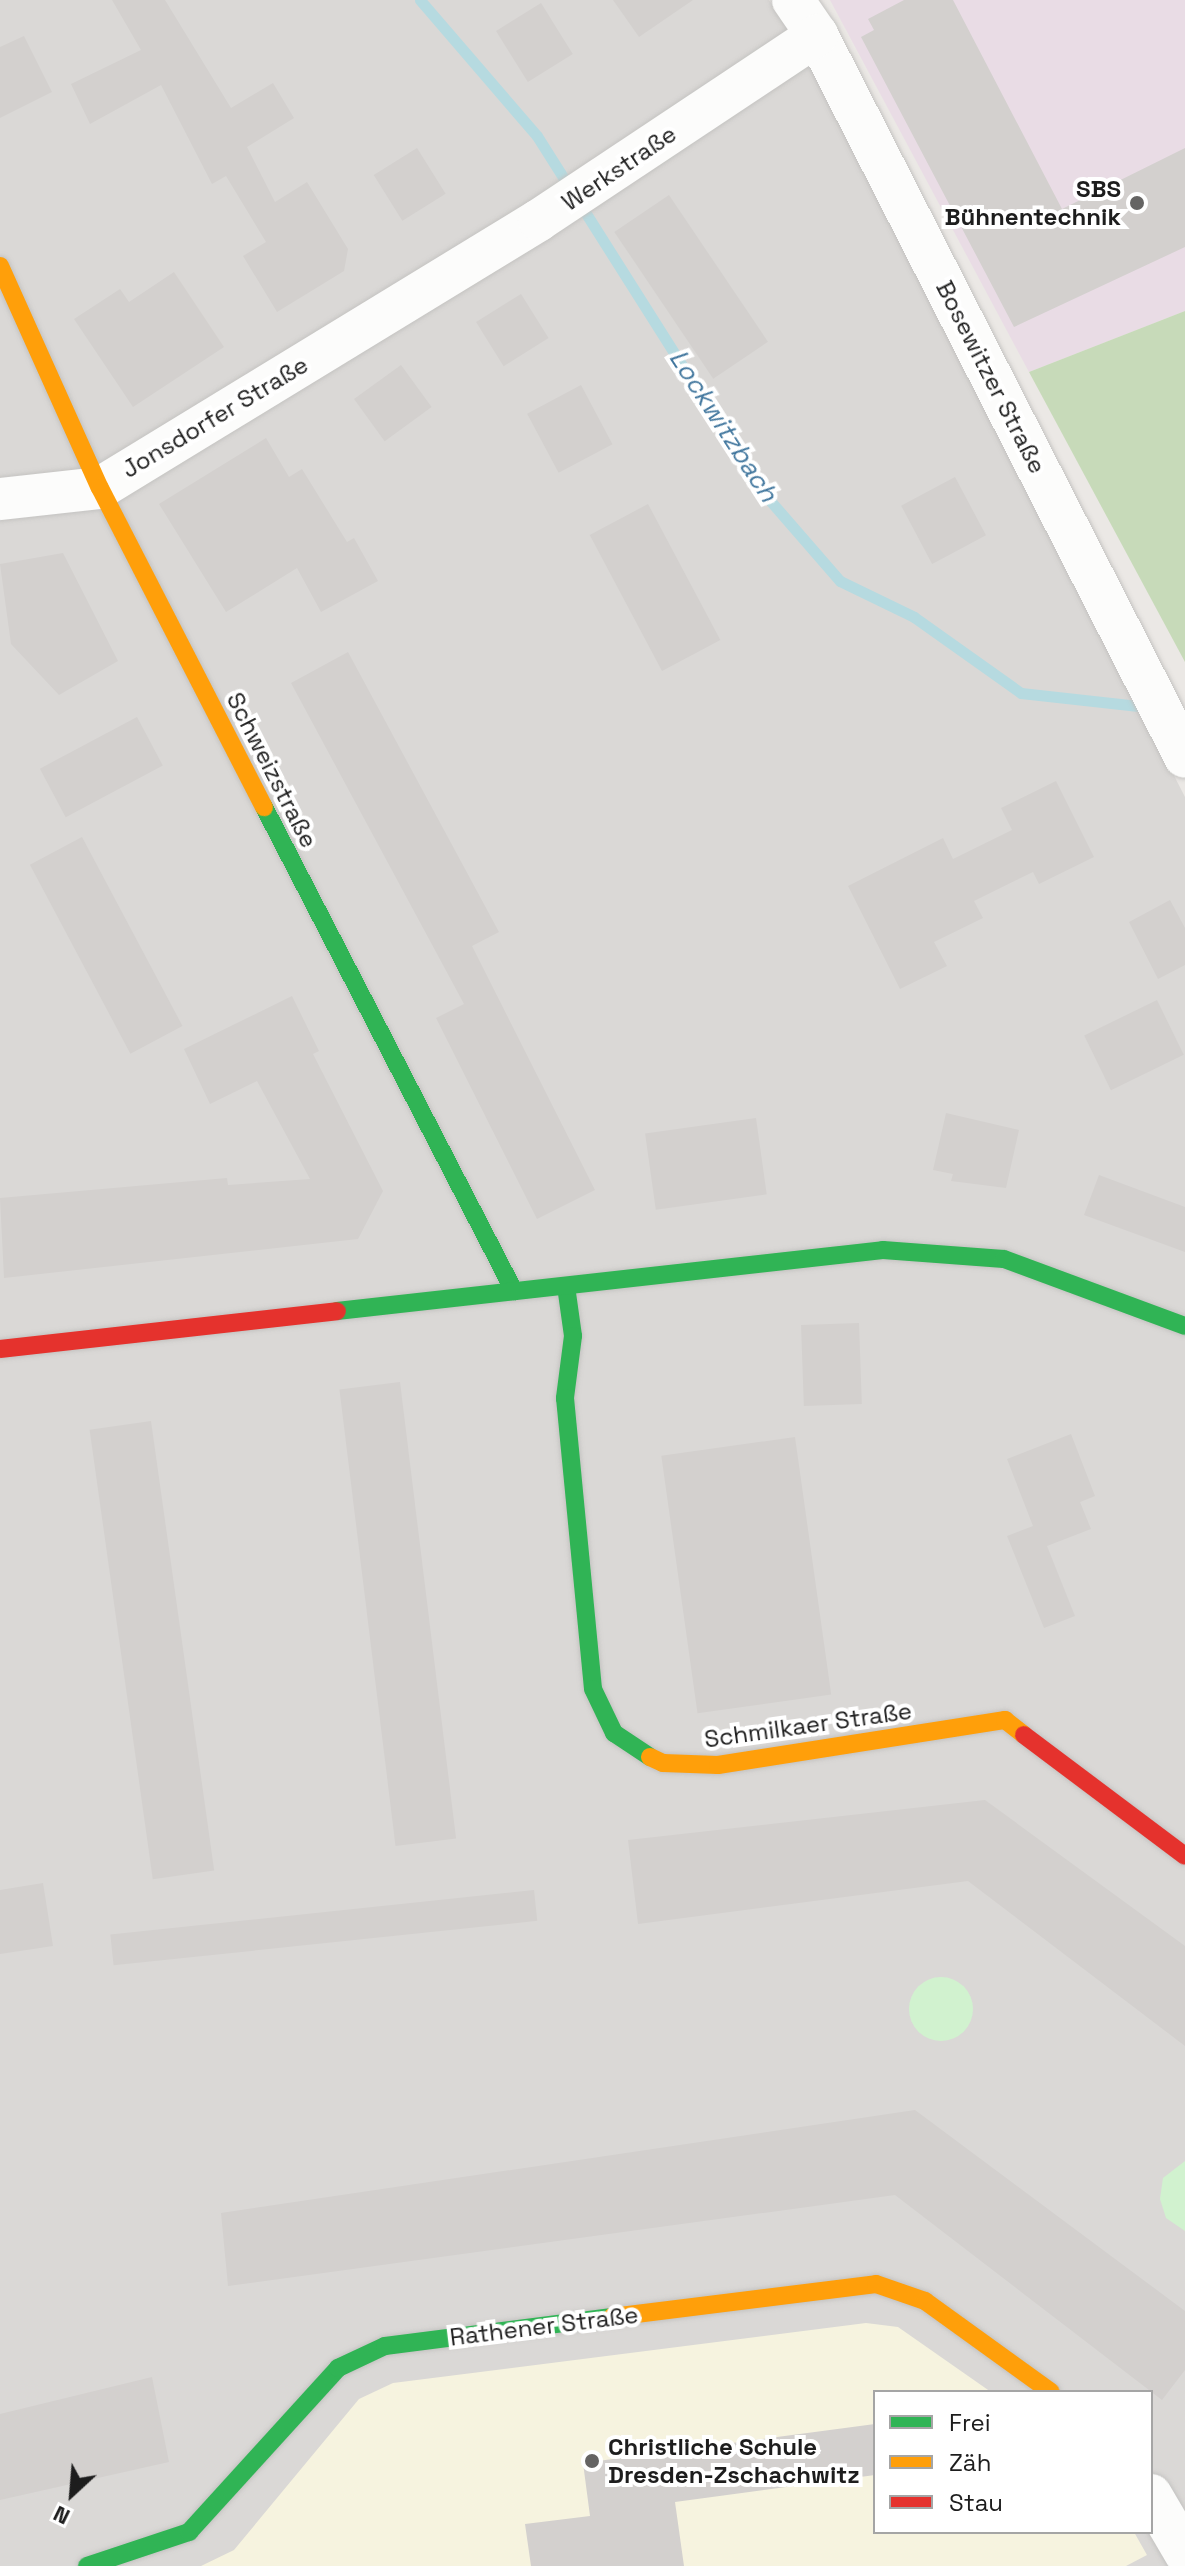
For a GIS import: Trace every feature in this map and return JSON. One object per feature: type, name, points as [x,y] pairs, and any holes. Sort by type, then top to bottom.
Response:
[{"type":"street","name":"Bosewitzer Straße","points":[[793,0],[817,35],[1185,757]]},
{"type":"street","name":"Werkstraße","points":[[417,294],[539,220],[817,35]]},
{"type":"street","name":"Schweizstraße","points":[[0,266],[100,488],[514,1291]]},
{"type":"street","name":"Jonsdorfer Straße","points":[[0,499],[100,488],[417,294]]},
{"type":"street","points":[[0,1349],[883,1250],[945,1251],[1056,1274],[1185,1326]]},
{"type":"street","name":"Schmilkaer Straße","points":[[566,1286],[573,1336],[565,1398],[593,1689],[614,1733],[638,1752],[663,1763],[718,1765],[1005,1720],[1185,1856]]},
{"type":"street","name":"Rathener Straße","points":[[87,2566],[189,2532],[338,2368],[385,2346],[876,2284],[925,2301],[1048,2390]]},
{"type":"street","points":[[1153,2498],[1185,2553]]},
{"type":"shaded area","points":[[0,0],[769,0],[803,48],[1185,797],[1185,2566],[0,2566]]},
{"type":"shaded area","points":[[830,0],[1185,0],[1185,311],[1029,372]]},
{"type":"shaded area","name":"Christliche Schule Dresden-Zschachwitz","points":[[866,2323],[898,2327],[988,2390],[873,2390],[873,2534],[1135,2534],[1147,2555],[1126,2566],[201,2566],[234,2550],[359,2399],[393,2383]]},
{"type":"green space","points":[[1185,311],[1185,662],[1029,372]]},
{"type":"green space","points":[[941,1977],[964,1986],[973,2009],[964,2032],[941,2041],[918,2032],[909,2009],[918,1986]]},
{"type":"green space","points":[[1185,2161],[1185,2231],[1166,2218],[1160,2199],[1163,2178]]},
{"type":"building","points":[[112,0],[165,0],[231,108],[273,83],[294,118],[247,147],[275,202],[307,182],[348,249],[344,271],[277,312],[243,256],[266,242],[226,176],[212,184],[161,85],[90,124],[71,84],[141,50]]},
{"type":"building","points":[[613,0],[693,0],[639,37]]},
{"type":"building","points":[[904,0],[953,0],[1062,209],[1185,148],[1185,247],[1014,327],[861,37],[874,30],[868,19]]},
{"type":"building","points":[[541,3],[573,54],[528,82],[496,31]]},
{"type":"building","points":[[24,36],[52,92],[0,118],[0,47]]},
{"type":"building","points":[[417,148],[446,194],[402,221],[374,175]]},
{"type":"building","points":[[669,195],[768,342],[713,379],[614,232]]},
{"type":"building","points":[[174,272],[224,347],[133,407],[74,319],[120,289],[129,302]]},
{"type":"building","points":[[521,294],[549,338],[504,366],[476,322]]},
{"type":"building","points":[[401,365],[432,407],[385,441],[354,399]]},
{"type":"building","points":[[581,385],[612,444],[559,473],[527,414]]},
{"type":"building","points":[[266,438],[289,477],[302,469],[347,542],[354,538],[378,581],[321,612],[297,568],[226,612],[159,504]]},
{"type":"building","points":[[955,477],[986,535],[932,564],[901,506]]},
{"type":"building","points":[[648,504],[720,640],[662,671],[590,535]]},
{"type":"building","points":[[63,553],[118,661],[59,695],[11,644],[0,564]]},
{"type":"building","points":[[348,652],[499,932],[472,946],[595,1190],[537,1219],[436,1018],[464,1004],[291,683]]},
{"type":"building","points":[[137,717],[163,766],[66,817],[40,769]]},
{"type":"building","points":[[1056,781],[1094,857],[1039,884],[1033,872],[974,901],[983,918],[934,942],[947,966],[900,989],[848,886],[943,838],[953,859],[1012,830],[1001,808]]},
{"type":"building","points":[[82,837],[182,1026],[130,1054],[30,865]]},
{"type":"building","points":[[1170,900],[1185,928],[1185,965],[1158,979],[1129,922]]},
{"type":"building","points":[[292,996],[319,1051],[313,1054],[383,1191],[358,1239],[4,1278],[0,1198],[227,1178],[228,1185],[310,1179],[257,1081],[210,1104],[184,1049]]},
{"type":"building","points":[[1157,1000],[1184,1055],[1111,1090],[1084,1036]]},
{"type":"building","points":[[946,1113],[1019,1130],[1006,1188],[951,1181],[953,1174],[933,1170]]},
{"type":"building","points":[[756,1118],[767,1194],[656,1210],[645,1134]]},
{"type":"building","points":[[1099,1175],[1185,1207],[1185,1252],[1084,1215]]},
{"type":"building","points":[[859,1323],[862,1404],[804,1406],[801,1325]]},
{"type":"building","points":[[400,1382],[456,1839],[396,1846],[339,1389]]},
{"type":"building","points":[[151,1421],[214,1871],[153,1879],[90,1430]]},
{"type":"building","points":[[1071,1434],[1095,1496],[1080,1502],[1091,1529],[1047,1546],[1075,1616],[1044,1628],[1007,1536],[1033,1526],[1007,1459]]},
{"type":"building","points":[[795,1437],[831,1694],[697,1713],[661,1456]]},
{"type":"building","points":[[985,1800],[1185,1946],[1185,2046],[968,1881],[638,1924],[628,1840]]},
{"type":"building","points":[[43,1883],[53,1946],[0,1954],[0,1890]]},
{"type":"building","points":[[534,1890],[537,1921],[114,1965],[110,1935]]},
{"type":"building","points":[[915,2110],[1185,2311],[1185,2370],[1162,2400],[1153,2390],[1149,2390],[895,2195],[228,2286],[221,2213]]},
{"type":"building","points":[[152,2377],[169,2462],[0,2500],[0,2414]]},
{"type":"building","points":[[873,2424],[873,2475],[675,2502],[684,2566],[531,2566],[525,2524],[590,2516],[583,2463]]},
{"type":"waterway","name":"Lockwitzbach","points":[[420,0],[537,136],[760,489],[840,581],[914,617],[1021,693],[1147,707]]},
{"type":"traffic: fast","points":[[264,807],[514,1291]]},
{"type":"traffic: fast","points":[[337,1311],[883,1250],[1004,1259],[1185,1326]]},
{"type":"traffic: fast","points":[[566,1286],[573,1336],[565,1398],[593,1689],[614,1733],[650,1757]]},
{"type":"traffic: fast","points":[[87,2566],[189,2532],[338,2368],[385,2346],[612,2317]]},
{"type":"traffic: slow","points":[[0,266],[100,488],[264,807]]},
{"type":"traffic: slow","points":[[650,1757],[663,1763],[718,1765],[1005,1720],[1024,1735]]},
{"type":"traffic: slow","points":[[612,2317],[876,2284],[925,2301],[1048,2390]]},
{"type":"traffic: jam","points":[[0,1349],[337,1311]]},
{"type":"traffic: jam","points":[[1024,1735],[1185,1856]]},
{"type":"place","name":"SBS Bühnentechnik","points":[[1137,203]]},
{"type":"place","name":"Christliche Schule Dresden-Zschachwitz","points":[[592,2461]]}]
